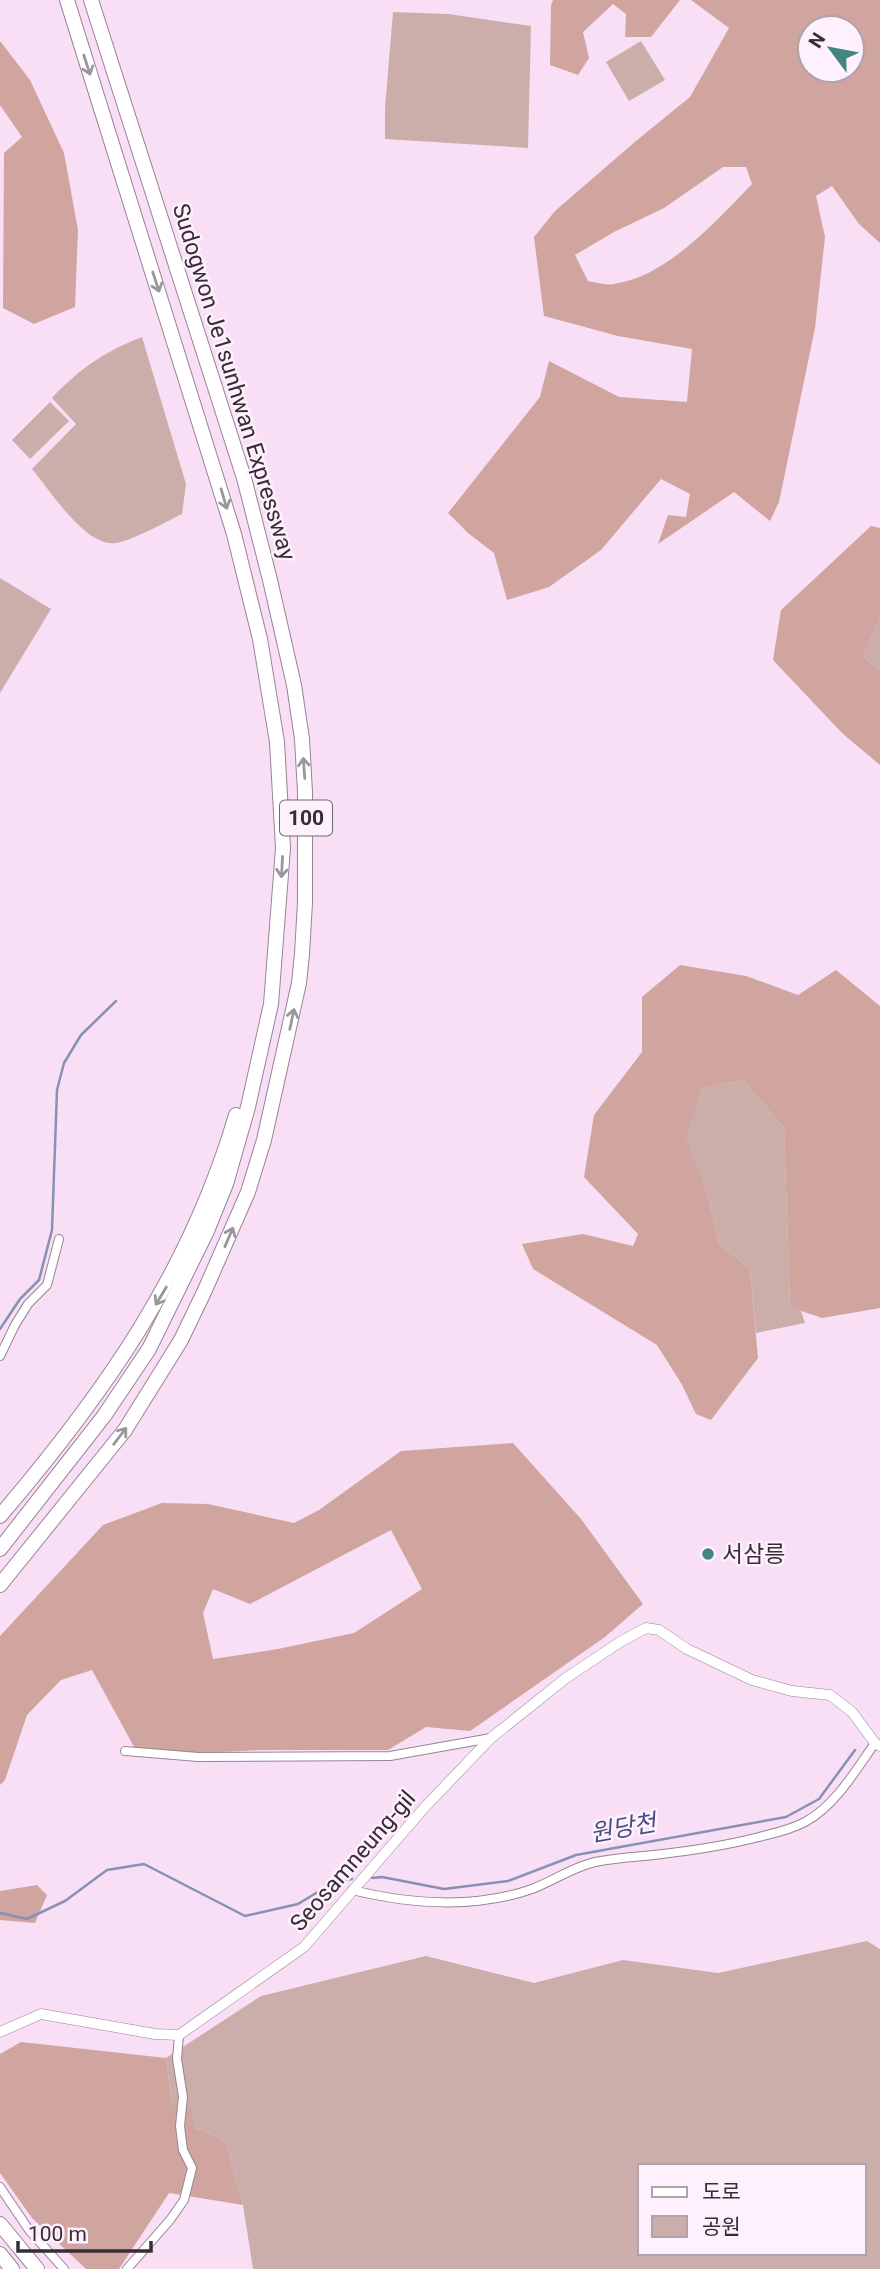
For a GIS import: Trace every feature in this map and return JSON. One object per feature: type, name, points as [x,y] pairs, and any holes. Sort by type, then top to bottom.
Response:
[{"type":"highway","name":"Sudogwon Je1sunhwan Expressway","points":[[0,1549],[104,1416],[149,1349],[201,1244],[226,1184],[260,1057],[273,979],[283,848],[278,742],[260,639],[220,487],[66,0]]},
{"type":"highway","name":"Sudogwon Je1sunhwan Expressway","points":[[0,1585],[125,1430],[181,1340],[247,1192],[274,1101],[299,983],[306,847],[302,739],[294,685],[244,478],[91,0]]},
{"type":"highway","points":[[0,1516],[65,1438],[141,1328],[169,1282],[197,1226],[232,1127],[273,979]]},
{"type":"highway","points":[[0,1509],[65,1438]]},
{"type":"highway","points":[[0,1599],[90,1474]]},
{"type":"highway","points":[[0,2224],[37,2269]]},
{"type":"highway","points":[[0,2254],[12,2269]]},
{"type":"street","points":[[0,1356],[28,1304],[47,1285],[59,1239]]},
{"type":"street","name":"Seosamneung-gil","points":[[179,2035],[304,1947],[424,1808],[491,1738],[566,1678],[646,1628],[659,1630],[687,1650],[752,1680],[792,1691],[830,1695],[852,1712],[878,1744]]},
{"type":"street","name":"Seosamneung-gil","points":[[125,1751],[198,1757],[390,1756],[491,1738]]},
{"type":"street","points":[[352,1890],[382,1897],[467,1902],[530,1890],[595,1862],[716,1847],[785,1831],[806,1822],[825,1807],[878,1744]]},
{"type":"street","points":[[0,2032],[41,2014],[155,2034],[179,2035],[177,2059],[183,2097],[180,2126],[183,2150],[192,2168],[184,2200],[127,2269]]},
{"type":"street","points":[[0,2187],[29,2230],[64,2269]]},
{"type":"green space","points":[[393,12],[448,14],[531,26],[528,148],[385,139]]},
{"type":"green space","points":[[641,41],[665,80],[629,101],[606,62]]},
{"type":"green space","points":[[142,337],[186,484],[182,514],[132,538],[116,543],[105,542],[93,536],[70,516],[32,469],[76,424],[52,398],[93,362]]},
{"type":"green space","points":[[50,402],[69,421],[30,459],[12,440]]},
{"type":"green space","points":[[0,578],[51,609],[0,693]]},
{"type":"green space","points":[[880,616],[880,670],[863,657]]},
{"type":"green space","points":[[743,1080],[784,1128],[790,1306],[801,1311],[805,1323],[756,1333],[750,1269],[719,1243],[708,1195],[685,1139],[701,1089]]},
{"type":"green space","points":[[867,1941],[880,1949],[880,2269],[253,2269],[243,2205],[227,2146],[216,2136],[195,2128],[172,2105],[166,2058],[261,1996],[426,1956],[534,1983],[623,1960],[718,1973]]},
{"type":"shaded area","points":[[553,0],[680,0],[651,37],[625,37],[626,14],[613,4],[583,32],[589,58],[578,75],[550,65]]},
{"type":"shaded area","points":[[691,0],[880,0],[880,243],[859,224],[832,186],[816,196],[825,237],[815,328],[779,502],[770,521],[734,492],[658,544],[668,515],[686,517],[690,494],[661,479],[601,550],[549,587],[507,600],[494,553],[448,513],[540,397],[549,361],[619,397],[687,402],[692,349],[618,336],[544,316],[534,237],[555,211],[690,97],[729,28]],"holes":[[[723,167],[746,167],[752,184],[672,259],[634,279],[611,284],[588,281],[575,255],[614,232],[664,208]]]},
{"type":"shaded area","points":[[0,41],[30,80],[64,153],[78,230],[75,307],[34,324],[3,308],[4,153],[22,137],[0,105]]},
{"type":"shaded area","points":[[871,526],[880,528],[880,616],[863,657],[880,670],[880,765],[843,734],[773,660],[781,610]]},
{"type":"shaded area","points":[[680,965],[746,976],[798,995],[836,970],[880,1006],[880,1308],[822,1318],[790,1307],[784,1128],[743,1080],[701,1089],[686,1139],[708,1195],[719,1243],[750,1269],[758,1358],[711,1420],[696,1414],[681,1383],[657,1345],[533,1269],[522,1244],[583,1234],[633,1246],[638,1234],[584,1177],[594,1115],[642,1052],[642,997]]},
{"type":"shaded area","points":[[513,1443],[581,1519],[643,1604],[605,1637],[470,1731],[426,1727],[388,1750],[259,1750],[139,1756],[92,1670],[61,1680],[27,1715],[5,1780],[0,1785],[0,1636],[103,1525],[162,1503],[208,1504],[294,1523],[319,1510],[401,1451]],"holes":[[[391,1530],[422,1589],[354,1633],[213,1659],[203,1613],[213,1589],[250,1604]]]},
{"type":"shaded area","points":[[37,1885],[47,1895],[35,1923],[0,1920],[0,1891]]},
{"type":"shaded area","points":[[21,2042],[166,2058],[172,2105],[191,2110],[195,2128],[216,2136],[227,2146],[243,2205],[169,2193],[119,2269],[86,2269],[32,2218],[0,2173],[0,2054]]},
{"type":"waterway","points":[[0,1329],[20,1299],[39,1280],[52,1230],[57,1090],[64,1063],[81,1035],[116,1001]]},
{"type":"waterway","name":"원당천","points":[[372,1878],[382,1877],[444,1889],[508,1881],[576,1855],[786,1817],[819,1799],[855,1750]]},
{"type":"waterway","name":"원당천","points":[[0,1913],[27,1919],[65,1901],[107,1870],[144,1864],[245,1916],[298,1904],[336,1881],[352,1879]]},
{"type":"place","name":"서삼릉","points":[[708,1554]]}]
